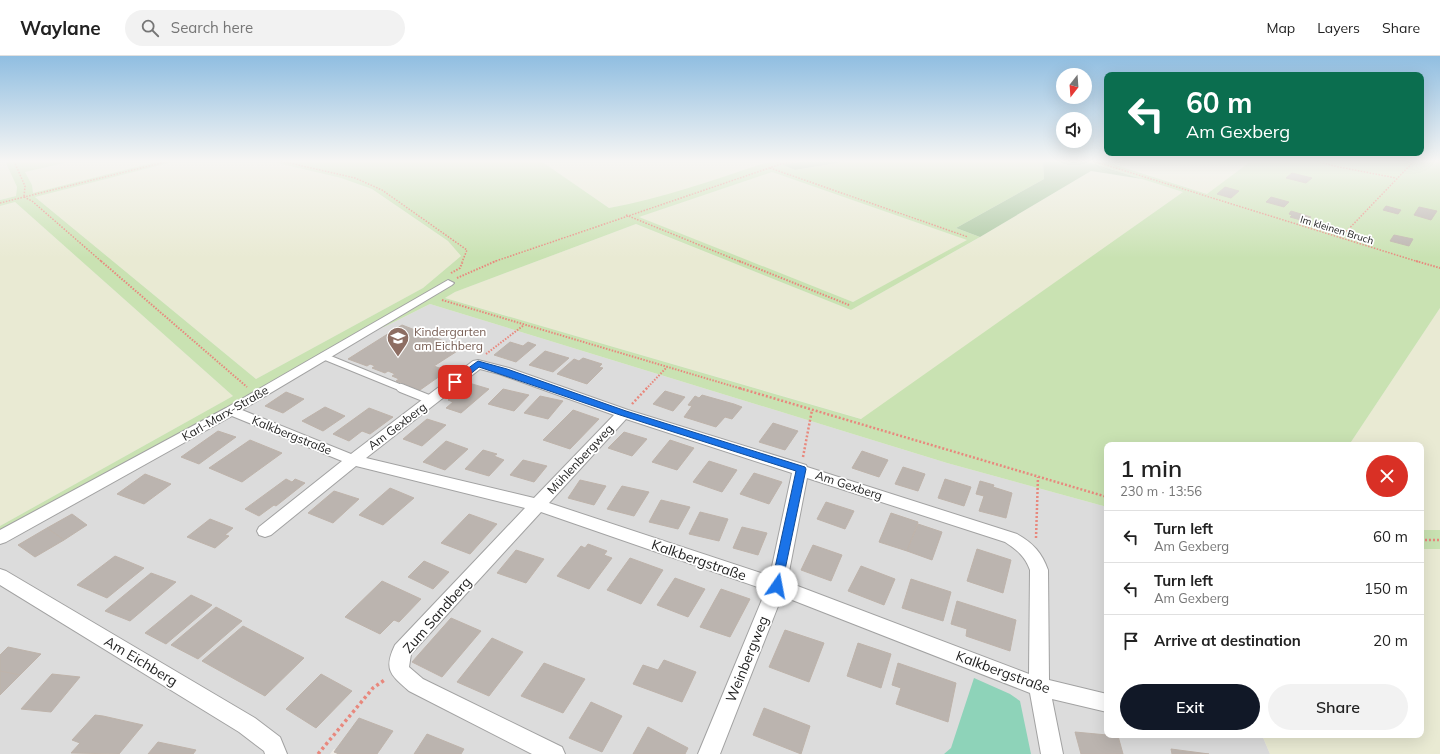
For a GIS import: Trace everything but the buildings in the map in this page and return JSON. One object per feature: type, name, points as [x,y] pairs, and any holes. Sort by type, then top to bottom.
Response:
[{"type":"street","name":"Karl-Marx-Straße","points":[[0,538],[231,411],[426,295],[448,279]]},
{"type":"street","name":"Am Gexberg","points":[[353,460],[478,364],[504,371],[623,413],[801,469],[1011,538],[1027,547],[1035,558]]},
{"type":"street","name":"Kalkbergstraße","points":[[231,411],[353,460],[537,505],[777,586],[1039,686],[1104,702]]},
{"type":"street","name":"Mühlenbergweg","points":[[537,505],[623,413]]},
{"type":"street","name":"Kalkbergstraße","points":[[265,531],[353,460]]},
{"type":"street","name":"Weinbergweg","points":[[709,754],[777,586],[801,469]]},
{"type":"street","name":"Zum Sandberg","points":[[399,670],[402,651],[537,505]]},
{"type":"street","points":[[1035,558],[1039,570],[1039,686],[1052,754]]},
{"type":"street","name":"Am Eichberg","points":[[0,576],[247,725],[272,744],[276,754]]},
{"type":"street","points":[[399,670],[416,685],[554,754]]},
{"type":"lane","points":[[324,356],[432,400]]},
{"type":"path","points":[[0,202],[38,194]]},
{"type":"path","points":[[387,194],[467,250],[460,268],[448,279]]},
{"type":"path","points":[[448,279],[492,262],[691,194]]},
{"type":"path","points":[[843,194],[968,237]]},
{"type":"path","name":"Im kleinen Bruch","points":[[1197,194],[1440,268]]},
{"type":"path","points":[[1340,238],[1383,194]]},
{"type":"path","points":[[24,197],[32,201],[256,396]]},
{"type":"path","points":[[626,215],[849,305]]},
{"type":"path","points":[[426,295],[1104,496]]},
{"type":"path","points":[[478,364],[483,357],[524,325]]},
{"type":"path","points":[[623,413],[667,367]]},
{"type":"path","points":[[801,469],[812,410]]},
{"type":"path","points":[[1035,558],[1038,477]]},
{"type":"path","points":[[1424,540],[1440,540]]},
{"type":"path","points":[[318,754],[373,688],[399,670]]},
{"type":"shaded area","points":[[430,304],[947,463],[1104,506],[1104,738],[1263,738],[1270,754],[343,754],[334,749],[330,754],[0,754],[0,535],[362,330],[384,327]]},
{"type":"green space","points":[[0,194],[16,194],[16,196],[0,200]]},
{"type":"green space","points":[[16,194],[49,194],[35,197],[256,379],[423,288],[461,256],[448,241],[379,194],[588,194],[609,208],[670,194],[708,194],[639,217],[853,302],[967,240],[834,194],[1018,194],[956,228],[980,237],[851,310],[636,224],[455,292],[445,298],[861,419],[1181,194],[1440,194],[1440,308],[1351,442],[1104,442],[1104,506],[947,463],[430,304],[384,327],[362,330],[233,405],[0,535],[0,526],[233,396],[15,202],[0,206],[0,200],[16,196]]},
{"type":"green space","points":[[49,194],[379,194],[448,241],[461,256],[423,288],[256,379],[35,197]]},
{"type":"green space","points":[[588,194],[673,194],[641,202],[609,208]]},
{"type":"green space","points":[[708,194],[834,194],[968,240],[853,302],[638,217]]},
{"type":"green space","points":[[1018,194],[1053,194],[980,237],[956,228]]},
{"type":"green space","points":[[1053,194],[1181,194],[862,419],[445,298],[455,292],[636,224],[851,310],[975,240]]},
{"type":"green space","points":[[15,202],[233,396],[0,526],[0,206]]},
{"type":"green space","points":[[1440,308],[1440,530],[1424,530],[1424,442],[1351,442]]},
{"type":"green space","points":[[1424,530],[1440,530],[1440,549],[1424,549]]},
{"type":"green space","points":[[1424,549],[1440,549],[1440,754],[1270,754],[1263,738],[1424,738]]},
{"type":"green space","points":[[974,678],[1010,694],[1020,701],[1031,754],[944,754],[951,748]]},
{"type":"place","name":"Kindergarten am Eichberg","points":[[398,358]]},
{"type":"route","points":[[455,382],[478,364],[504,371],[623,413],[801,469],[777,586]]}]
